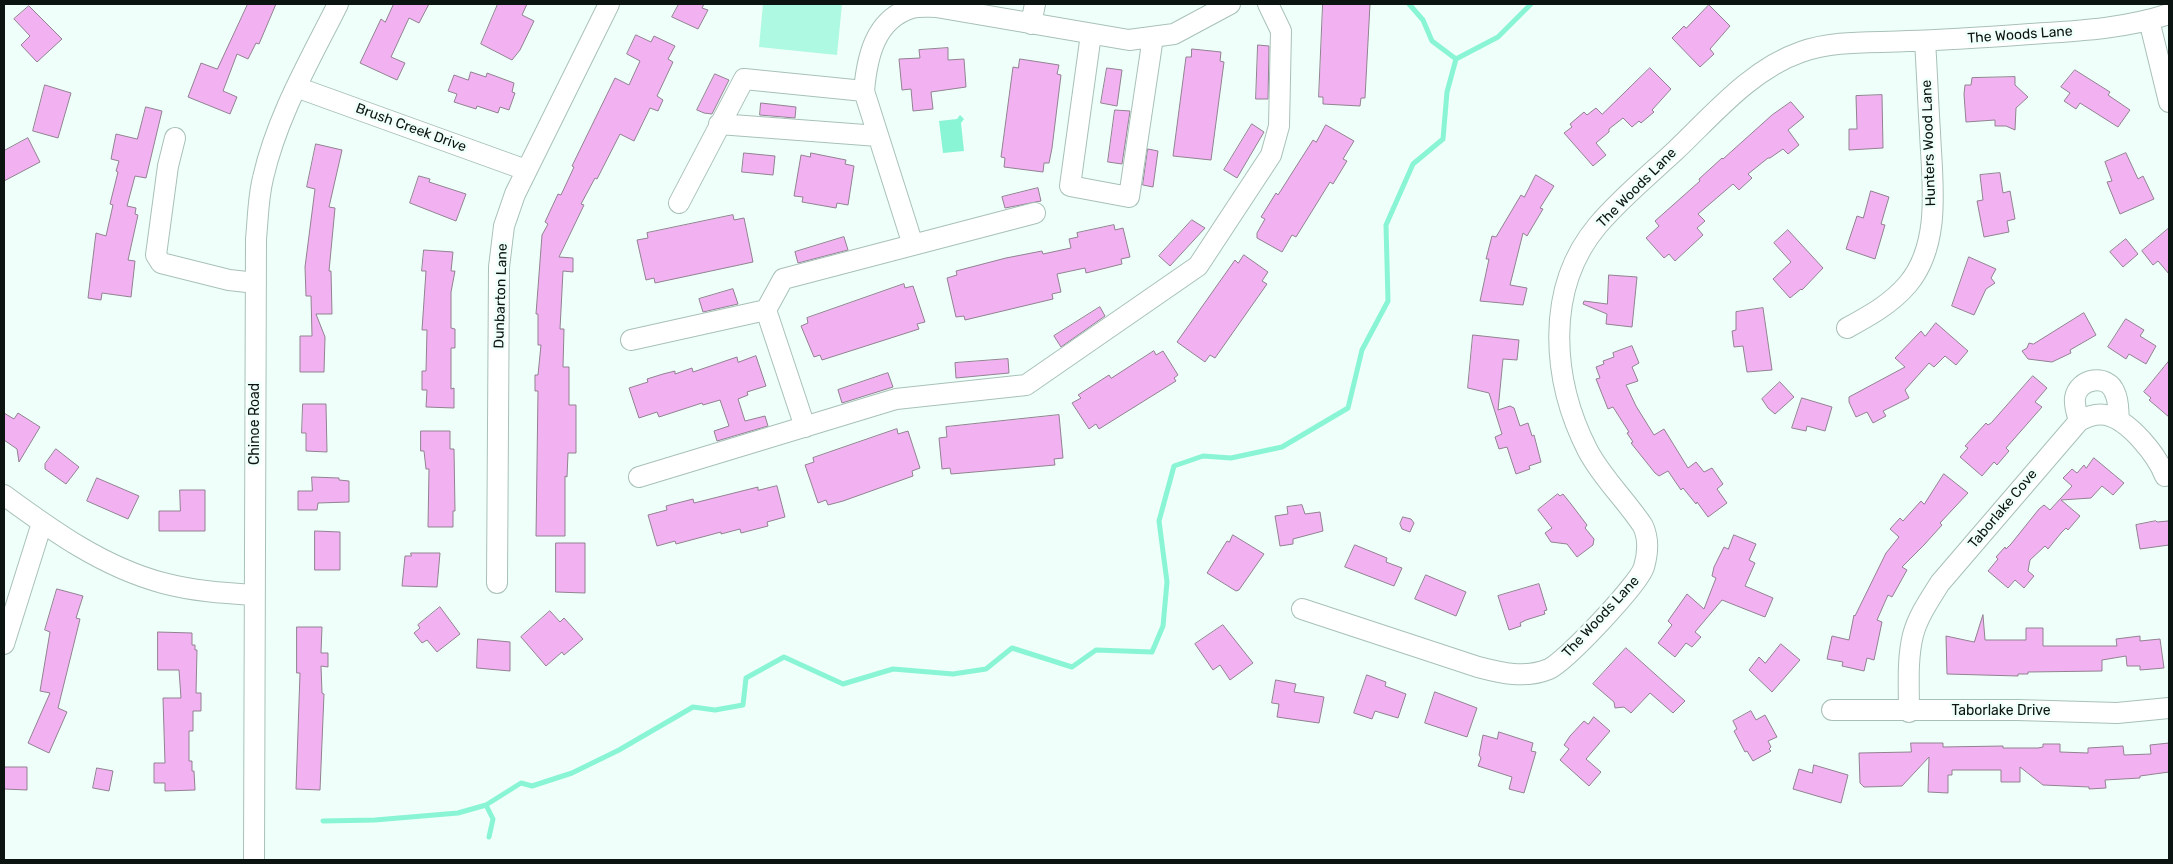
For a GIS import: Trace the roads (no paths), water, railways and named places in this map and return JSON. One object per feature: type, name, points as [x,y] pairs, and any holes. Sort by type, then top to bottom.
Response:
[{"type":"street","name":"Chinoe Road","points":[[254,860],[257,222],[263,179],[280,122],[338,4]]},
{"type":"street","name":"Dunbarton Lane","points":[[497,583],[499,267],[504,226],[526,170],[609,4]]},
{"type":"street","points":[[1031,24],[1035,4]]},
{"type":"street","points":[[913,245],[864,91],[866,64],[872,46],[879,32],[895,16],[913,6],[936,5],[1031,24],[1129,40],[1174,34],[1230,4]]},
{"type":"street","points":[[639,477],[896,400],[1026,385],[1198,266],[1271,155],[1279,126],[1281,31],[1268,4]]},
{"type":"street","name":"The Woods Lane","points":[[1302,609],[1478,667],[1506,674],[1529,674],[1549,669],[1574,650],[1641,574],[1648,547],[1647,535],[1643,526],[1612,487],[1589,452],[1576,426],[1567,400],[1559,350],[1562,303],[1567,283],[1582,249],[1596,227],[1739,90],[1781,61],[1801,52],[1846,44],[2078,31],[2149,20],[2169,14]]},
{"type":"street","points":[[2149,20],[2169,102]]},
{"type":"street","points":[[1091,34],[1070,186],[1129,197],[1153,37]]},
{"type":"street","name":"Hunters Wood Lane","points":[[1847,328],[1874,313],[1894,298],[1909,282],[1925,250],[1931,226],[1933,193],[1925,41]]},
{"type":"street","points":[[679,203],[744,78],[864,91]]},
{"type":"street","name":"Brush Creek Drive","points":[[296,87],[526,170]]},
{"type":"street","points":[[719,124],[878,136]]},
{"type":"street","points":[[175,138],[168,166],[156,255],[161,263],[229,280],[256,283]]},
{"type":"street","points":[[805,427],[766,310],[783,279],[1036,213]]},
{"type":"street","points":[[630,340],[766,310]]},
{"type":"street","points":[[2118,420],[2116,393],[2111,385],[2103,380],[2093,380],[2083,384],[2075,397],[2079,421],[2090,415],[2105,415],[2118,420],[2151,451],[2160,464],[2165,476]]},
{"type":"street","name":"Taborlake Cove","points":[[1909,712],[1911,644],[1914,632],[1928,601],[1940,583],[2079,421]]},
{"type":"street","points":[[4,495],[42,523],[102,559],[132,572],[163,583],[193,589],[254,595]]},
{"type":"street","points":[[4,644],[42,523]]},
{"type":"street","name":"Taborlake Drive","points":[[1832,710],[1909,712],[2017,710],[2117,713],[2169,708]]},
{"type":"waterway","points":[[1409,4],[1423,20],[1432,41],[1456,59]]},
{"type":"waterway","points":[[489,837],[493,819],[486,805],[521,783],[532,786],[572,773],[619,750],[693,707],[715,710],[743,705],[746,678],[784,657],[843,684],[893,669],[953,674],[986,669],[1012,648],[1072,667],[1096,650],[1152,652],[1163,626],[1167,582],[1159,521],[1174,466],[1203,456],[1231,458],[1282,447],[1348,408],[1362,350],[1388,301],[1386,225],[1413,164],[1443,139],[1447,92],[1456,59],[1498,37],[1531,4]]},
{"type":"waterway","points":[[323,821],[375,820],[458,813],[486,805]]}]
